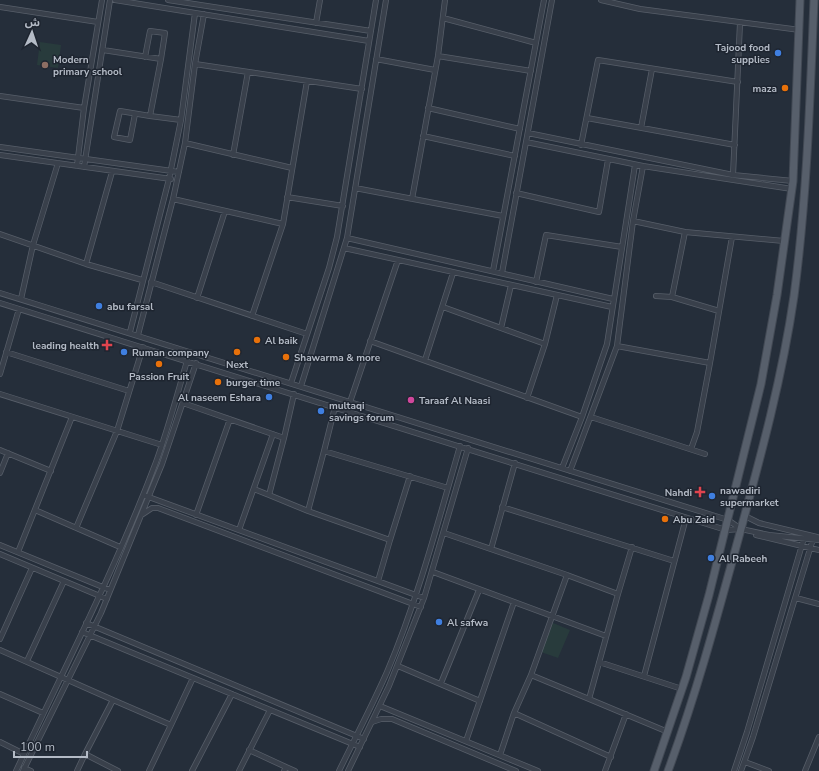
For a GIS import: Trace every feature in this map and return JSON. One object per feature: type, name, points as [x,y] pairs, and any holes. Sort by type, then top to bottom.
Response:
[{"type":"main road","points":[[654,771],[682,689],[726,530],[761,384],[793,181],[800,0]]},
{"type":"main road","points":[[668,771],[698,684],[745,516],[776,395],[794,297],[808,173],[814,0]]},
{"type":"street","points":[[77,166],[84,108],[102,0]]},
{"type":"street","points":[[84,167],[110,0]]},
{"type":"street","points":[[115,0],[370,41]]},
{"type":"street","points":[[168,0],[371,31]]},
{"type":"street","points":[[316,23],[320,0]]},
{"type":"street","points":[[291,383],[329,268],[343,206],[376,0]]},
{"type":"street","points":[[301,386],[347,238],[386,0]]},
{"type":"street","points":[[412,198],[438,56],[445,0]]},
{"type":"street","points":[[493,271],[544,0]]},
{"type":"street","points":[[502,274],[552,0]]},
{"type":"street","points":[[601,0],[624,3],[640,10],[800,30]]},
{"type":"street","points":[[0,7],[98,22]]},
{"type":"street","points":[[130,332],[142,280],[169,179],[180,120],[195,13]]},
{"type":"street","points":[[138,335],[173,200],[185,143],[195,64],[204,14]]},
{"type":"street","points":[[443,18],[536,43]]},
{"type":"street","points":[[733,175],[740,23]]},
{"type":"street","points":[[145,57],[150,31],[165,34],[150,116]]},
{"type":"street","points":[[102,50],[161,59]]},
{"type":"street","points":[[438,56],[531,71]]},
{"type":"street","points":[[376,59],[435,70]]},
{"type":"street","points":[[581,145],[598,60],[738,82]]},
{"type":"street","points":[[195,64],[362,89]]},
{"type":"street","points":[[641,128],[652,69]]},
{"type":"street","points":[[233,155],[248,72]]},
{"type":"street","points":[[252,316],[283,224],[307,81]]},
{"type":"street","points":[[0,96],[84,108]]},
{"type":"street","points":[[428,108],[520,129]]},
{"type":"street","points":[[135,114],[130,140],[114,137],[120,111],[180,120]]},
{"type":"street","points":[[587,118],[735,145]]},
{"type":"street","points":[[528,133],[733,175],[793,181]]},
{"type":"street","points":[[423,136],[514,156]]},
{"type":"street","points":[[526,142],[635,165],[792,189]]},
{"type":"street","points":[[185,143],[292,168]]},
{"type":"street","points":[[0,147],[179,172]]},
{"type":"street","points":[[0,154],[112,172],[176,180]]},
{"type":"street","points":[[516,193],[599,212],[608,160]]},
{"type":"street","points":[[21,299],[33,245],[58,163]]},
{"type":"street","points":[[562,468],[582,417],[607,344],[635,165]]},
{"type":"street","points":[[570,471],[617,346],[633,221],[643,166]]},
{"type":"street","points":[[86,264],[112,172]]},
{"type":"street","points":[[355,188],[503,216]]},
{"type":"street","points":[[287,197],[343,206]]},
{"type":"street","points":[[173,200],[283,224]]},
{"type":"street","points":[[198,298],[225,211]]},
{"type":"street","points":[[633,221],[685,232],[784,241]]},
{"type":"street","points":[[672,298],[685,232]]},
{"type":"street","points":[[0,234],[86,264],[142,280]]},
{"type":"street","points":[[536,282],[546,235],[622,247]]},
{"type":"street","points":[[691,450],[697,432],[732,237]]},
{"type":"street","points":[[347,238],[613,299]]},
{"type":"street","points":[[344,248],[612,307]]},
{"type":"street","points":[[350,402],[398,260]]},
{"type":"street","points":[[425,360],[453,272]]},
{"type":"street","points":[[151,282],[307,334]]},
{"type":"street","points":[[501,328],[512,285]]},
{"type":"street","points":[[0,293],[130,332],[728,520],[741,529]]},
{"type":"street","points":[[528,398],[545,344],[556,295]]},
{"type":"street","points":[[656,296],[672,298],[719,311]]},
{"type":"street","points":[[0,303],[468,448],[726,530],[741,529],[813,540],[819,539]]},
{"type":"street","points":[[443,307],[545,344]]},
{"type":"street","points":[[0,374],[19,309]]},
{"type":"street","points":[[370,341],[582,417]]},
{"type":"street","points":[[617,346],[710,363]]},
{"type":"street","points":[[76,528],[117,431],[143,347]]},
{"type":"street","points":[[6,352],[129,391]]},
{"type":"street","points":[[16,771],[82,632],[143,495],[162,445],[187,361]]},
{"type":"street","points":[[31,771],[24,769],[95,627],[107,599],[149,497],[196,363]]},
{"type":"street","points":[[0,394],[162,445]]},
{"type":"street","points":[[268,495],[284,438],[294,394]]},
{"type":"street","points":[[183,403],[284,438]]},
{"type":"street","points":[[308,511],[335,407]]},
{"type":"street","points":[[18,552],[72,417]]},
{"type":"street","points":[[591,417],[705,454]]},
{"type":"street","points":[[196,515],[230,420]]},
{"type":"street","points":[[239,530],[273,434]]},
{"type":"street","points":[[339,771],[387,672],[413,604],[460,446]]},
{"type":"street","points":[[348,771],[398,666],[421,607],[433,572],[468,448]]},
{"type":"street","points":[[0,450],[51,470]]},
{"type":"street","points":[[324,451],[448,488]]},
{"type":"street","points":[[0,473],[8,453]]},
{"type":"street","points":[[491,549],[515,463]]},
{"type":"street","points":[[378,581],[410,476]]},
{"type":"street","points":[[254,489],[308,511],[390,540]]},
{"type":"street","points":[[143,495],[424,598]]},
{"type":"street","points":[[502,507],[674,561]]},
{"type":"street","points":[[142,515],[147,510],[158,508],[421,607]]},
{"type":"street","points":[[35,510],[120,547]]},
{"type":"street","points":[[745,516],[759,523],[819,539]]},
{"type":"street","points":[[644,676],[686,518]]},
{"type":"street","points":[[444,532],[618,594]]},
{"type":"street","points":[[756,535],[819,550]]},
{"type":"street","points":[[734,771],[747,732],[804,538]]},
{"type":"street","points":[[741,771],[813,540]]},
{"type":"street","points":[[0,545],[110,590]]},
{"type":"street","points":[[589,699],[632,547]]},
{"type":"street","points":[[0,554],[107,599]]},
{"type":"street","points":[[0,639],[32,568]]},
{"type":"street","points":[[433,572],[606,636]]},
{"type":"street","points":[[500,755],[514,713],[531,675],[567,575]]},
{"type":"street","points":[[27,662],[64,581]]},
{"type":"street","points":[[441,683],[479,590]]},
{"type":"street","points":[[796,598],[819,604]]},
{"type":"street","points":[[466,741],[514,602]]},
{"type":"street","points":[[86,623],[364,739]]},
{"type":"street","points":[[82,632],[360,747]]},
{"type":"street","points":[[0,650],[171,725]]},
{"type":"street","points":[[599,662],[682,689]]},
{"type":"street","points":[[398,666],[441,683],[480,701]]},
{"type":"street","points":[[531,675],[668,732]]},
{"type":"street","points":[[149,771],[193,678]]},
{"type":"street","points":[[0,694],[43,713]]},
{"type":"street","points":[[192,771],[232,694]]},
{"type":"street","points":[[77,771],[113,700]]},
{"type":"street","points":[[380,706],[538,771]]},
{"type":"street","points":[[239,771],[270,710]]},
{"type":"street","points":[[514,713],[611,757]]},
{"type":"street","points":[[605,771],[626,714]]},
{"type":"street","points":[[372,722],[381,719],[392,719],[516,771]]},
{"type":"street","points":[[806,771],[819,737]]},
{"type":"street","points":[[0,742],[24,754]]},
{"type":"street","points":[[249,750],[285,769],[295,771]]},
{"type":"street","points":[[85,754],[118,771]]},
{"type":"street","points":[[745,762],[769,771]]},
{"type":"shaded area","points":[[40,42],[61,45],[58,68],[37,65]]},
{"type":"shaded area","points":[[553,623],[570,630],[558,658],[541,652]]},
{"type":"place","name":"Tajood food supplies","points":[[778,53]]},
{"type":"place","name":"Modern primary school","points":[[45,65]]},
{"type":"place","name":"maza","points":[[785,88]]},
{"type":"place","name":"abu farsal","points":[[99,306]]},
{"type":"place","name":"Al baik","points":[[257,340]]},
{"type":"place","name":"leading health","points":[[107,345]]},
{"type":"place","name":"Ruman company","points":[[124,352]]},
{"type":"place","name":"Next","points":[[237,352]]},
{"type":"place","name":"Shawarma & more","points":[[286,357]]},
{"type":"place","name":"Passion Fruit","points":[[159,364]]},
{"type":"place","name":"burger time","points":[[218,382]]},
{"type":"place","name":"Al naseem Eshara","points":[[269,397]]},
{"type":"place","name":"Taraaf Al Naasi","points":[[411,400]]},
{"type":"place","name":"multaqi savings forum","points":[[321,411]]},
{"type":"place","name":"Nahdi","points":[[700,492]]},
{"type":"place","name":"nawadiri supermarket","points":[[712,496]]},
{"type":"place","name":"Abu Zaid","points":[[665,519]]},
{"type":"place","name":"Al Rabeeh","points":[[711,558]]},
{"type":"place","name":"Al safwa","points":[[439,622]]}]
